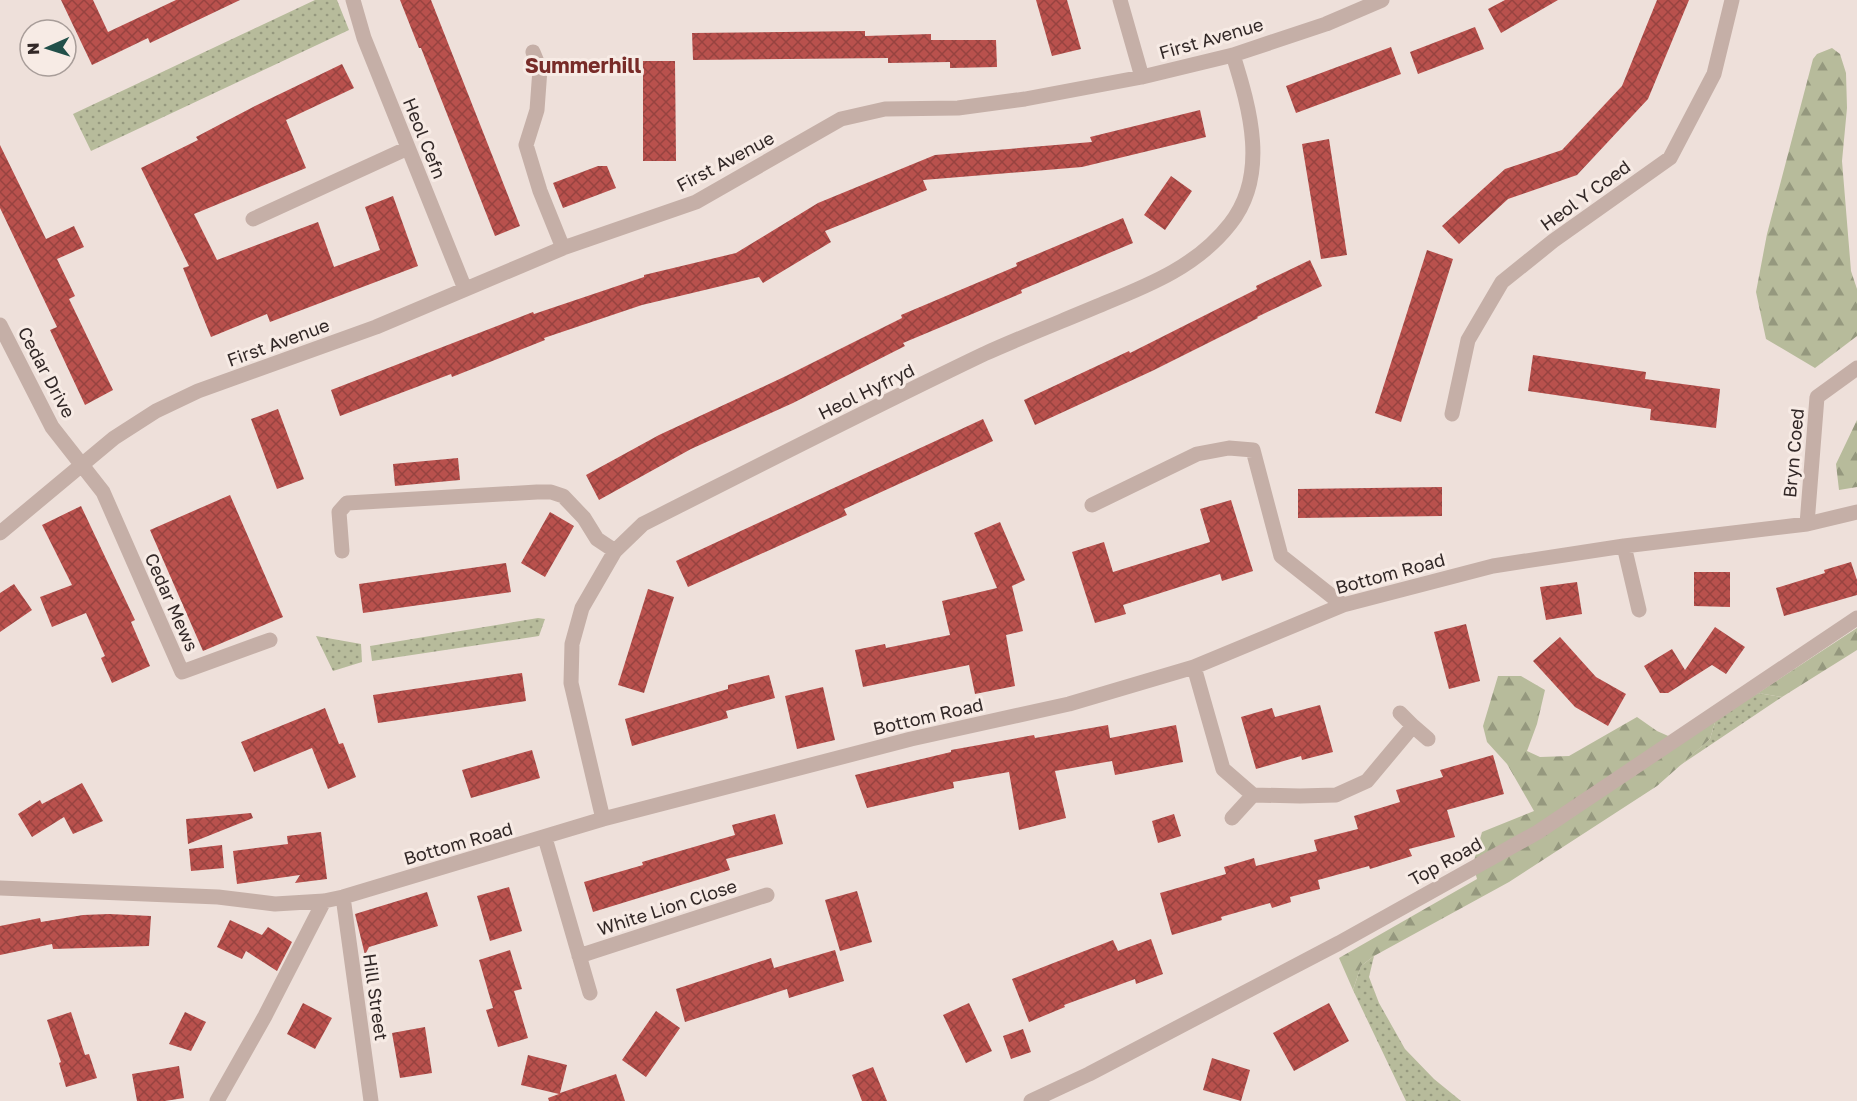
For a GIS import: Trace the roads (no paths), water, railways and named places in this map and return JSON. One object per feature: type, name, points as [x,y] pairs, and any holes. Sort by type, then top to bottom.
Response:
[{"type":"street","name":"Heol Cefn","points":[[353,0],[364,38],[465,289]]},
{"type":"street","points":[[1120,0],[1142,77]]},
{"type":"street","name":"First Avenue","points":[[0,532],[114,438],[156,411],[198,391],[376,327],[562,248],[696,202],[841,119],[885,109],[958,108],[1003,102],[1142,77],[1233,55],[1326,24],[1382,0]]},
{"type":"street","name":"Heol Y Coed","points":[[1452,414],[1468,340],[1502,282],[1554,241],[1670,158],[1714,74],[1732,0]]},
{"type":"street","points":[[533,52],[540,69],[538,100],[526,145],[540,191],[562,248]]},
{"type":"street","name":"Heol Hyfryd","points":[[603,819],[571,683],[572,644],[582,608],[615,551],[643,524],[986,353],[1163,279],[1203,252],[1231,224],[1250,189],[1253,156],[1251,122],[1233,55]]},
{"type":"street","points":[[253,219],[408,147]]},
{"type":"street","name":"Cedar Drive","points":[[0,325],[52,427],[82,464]]},
{"type":"street","name":"Bryn Coed","points":[[1807,524],[1817,397],[1857,368]]},
{"type":"street","points":[[1092,505],[1197,454],[1229,448],[1252,450],[1281,556],[1343,605]]},
{"type":"street","name":"Cedar Mews","points":[[82,464],[103,492],[182,672],[270,640]]},
{"type":"street","points":[[342,551],[339,512],[347,503],[551,492],[563,496],[584,518],[597,539],[615,551]]},
{"type":"street","name":"Bottom Road","points":[[0,888],[218,897],[275,904],[324,901],[545,838],[603,819],[911,739],[1069,704],[1194,667],[1343,605],[1508,562],[1807,524],[1857,512]]},
{"type":"street","points":[[1624,546],[1639,610]]},
{"type":"street","name":"Top Road","points":[[1031,1101],[1089,1074],[1339,943],[1538,831],[1857,618]]},
{"type":"street","points":[[1194,667],[1222,769],[1253,795],[1336,795],[1367,782],[1413,726]]},
{"type":"street","points":[[1400,713],[1428,739]]},
{"type":"street","points":[[1232,818],[1253,795]]},
{"type":"street","name":"White Lion Close","points":[[545,838],[590,993]]},
{"type":"street","name":"White Lion Close","points":[[579,956],[767,895]]},
{"type":"street","name":"Hill Street","points":[[343,897],[371,1101]]},
{"type":"street","points":[[217,1101],[265,1016],[324,901]]},
{"type":"district","name":"Summerhill","points":[[583,65]]}]
